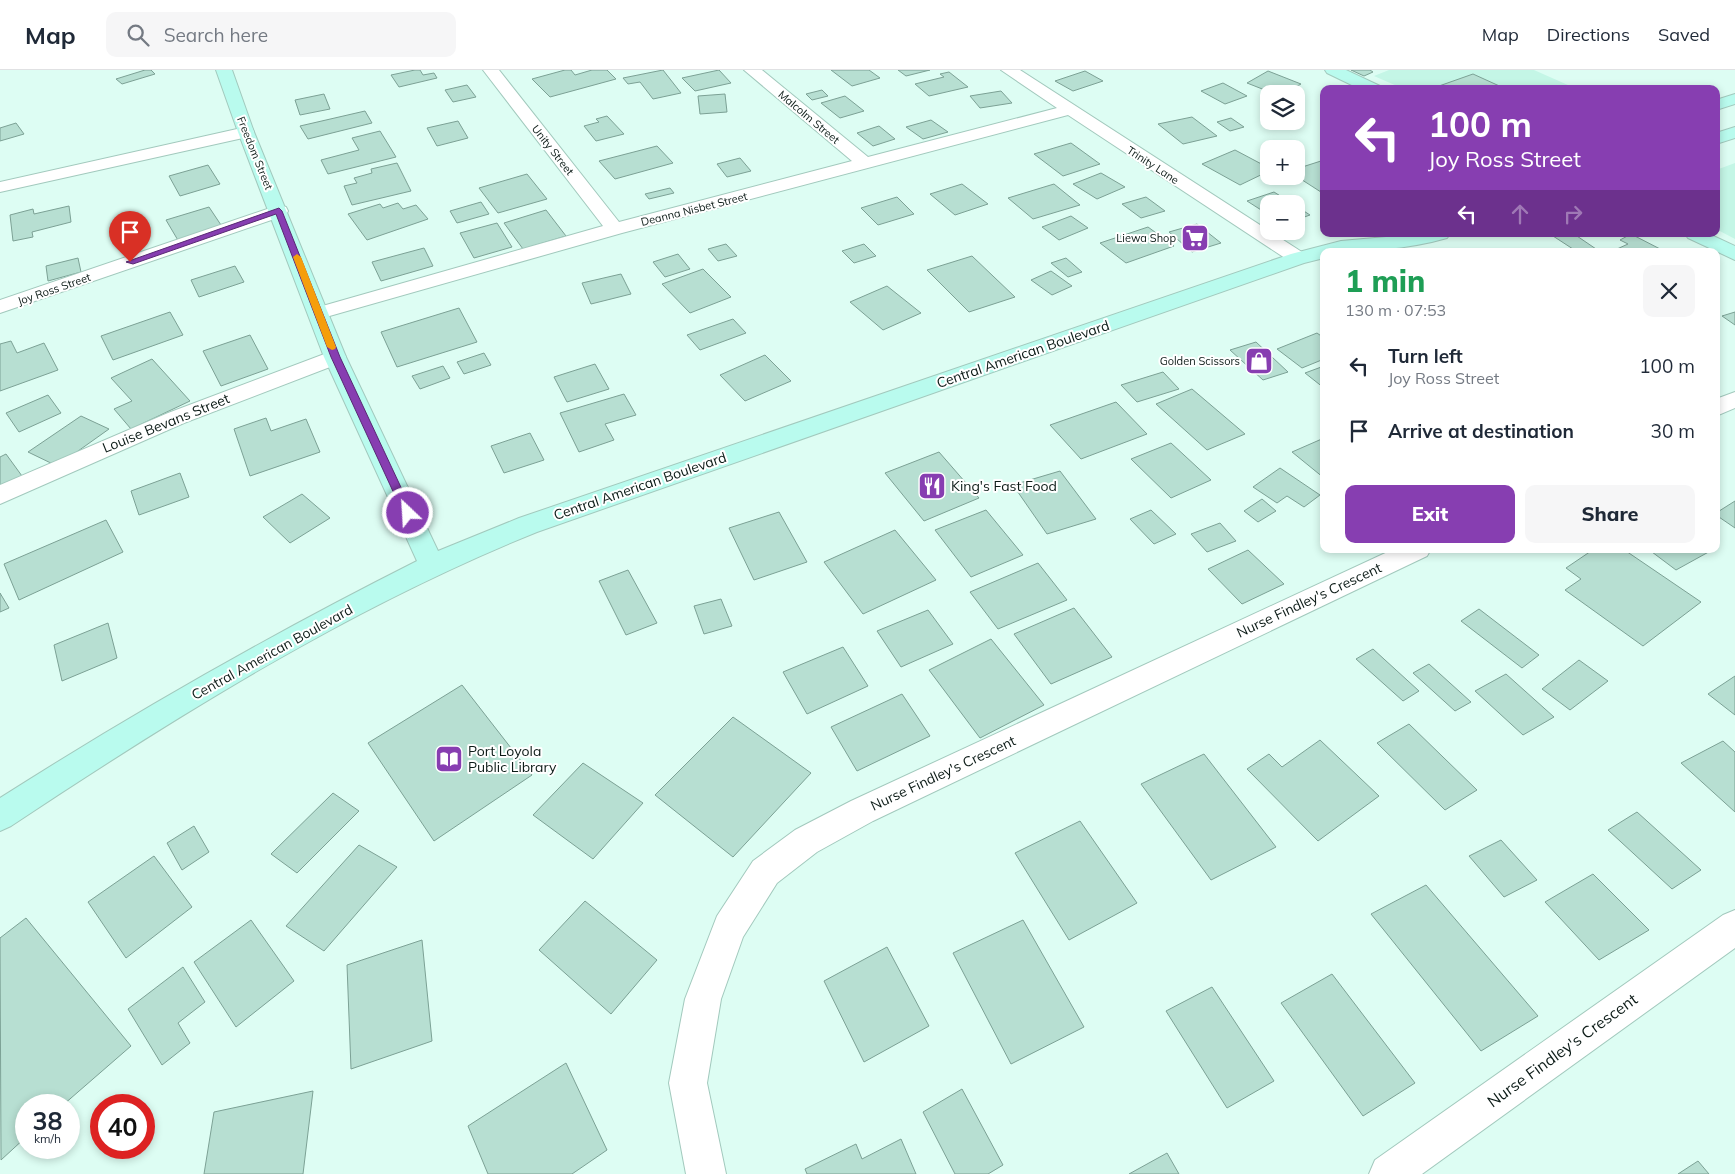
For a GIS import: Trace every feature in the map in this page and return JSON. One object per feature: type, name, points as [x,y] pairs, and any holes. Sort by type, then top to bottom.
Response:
[{"type":"main road","name":"Freedom Street","points":[[224,70],[246,132],[320,313],[335,357],[432,565]]},
{"type":"main road","points":[[1333,70],[1365,85]]},
{"type":"main road","points":[[1720,104],[1735,99]]},
{"type":"main road","points":[[1720,137],[1735,132]]},
{"type":"main road","name":"Central American Boulevard","points":[[1334,248],[1354,237]]},
{"type":"main road","name":"Central American Boulevard","points":[[1349,248],[1415,241],[1429,237]]},
{"type":"main road","points":[[1701,237],[1735,254]]},
{"type":"main road","name":"Central American Boulevard","points":[[0,816],[65,773],[256,658],[432,565],[528,525],[1298,258],[1320,252]]},
{"type":"street","name":"Unity Street","points":[[491,70],[615,229]]},
{"type":"street","name":"Malcolm Street","points":[[752,70],[866,164]]},
{"type":"street","name":"Trinity Lane","points":[[1009,70],[1298,258]]},
{"type":"street","name":"Deanna Nisbet Street","points":[[320,313],[615,229],[1069,110]]},
{"type":"street","points":[[0,187],[246,132]]},
{"type":"street","name":"Joy Ross Street","points":[[0,308],[279,211]]},
{"type":"street","name":"Louise Bevans Street","points":[[0,495],[176,418],[335,357]]},
{"type":"street","points":[[1720,406],[1735,399]]},
{"type":"street","name":"Nurse Findley's Crescent","points":[[706,1174],[688,1083],[703,999],[729,928],[764,872],[806,841],[862,811],[1410,553]]},
{"type":"street","name":"Nurse Findley's Crescent","points":[[1389,1174],[1735,926]]},
{"type":"shaded area","points":[[1389,70],[1534,70],[1568,85],[1395,85],[1374,76]]},
{"type":"shaded area","points":[[1735,163],[1735,239],[1720,231],[1720,169]]},
{"type":"building","points":[[151,70],[155,74],[122,84],[116,79]]},
{"type":"building","points":[[420,70],[423,75],[434,73],[437,78],[399,87],[391,75]]},
{"type":"building","points":[[571,70],[575,75],[592,70],[607,70],[616,79],[550,97],[532,79]]},
{"type":"building","points":[[663,70],[681,93],[653,99],[640,82],[628,84],[623,78]]},
{"type":"building","points":[[719,70],[731,83],[695,91],[682,78]]},
{"type":"building","points":[[831,70],[869,70],[880,78],[852,86]]},
{"type":"building","points":[[898,70],[930,70],[906,76]]},
{"type":"building","points":[[1351,70],[1370,70],[1373,72],[1364,76]]},
{"type":"building","points":[[1085,71],[1103,81],[1073,91],[1055,81]]},
{"type":"building","points":[[1268,71],[1301,84],[1260,85],[1260,88],[1247,83]]},
{"type":"building","points":[[949,72],[968,87],[929,96],[915,84],[944,77],[940,74]]},
{"type":"building","points":[[1473,74],[1497,85],[1442,85]]},
{"type":"building","points":[[1223,83],[1247,96],[1225,104],[1201,91]]},
{"type":"building","points":[[467,85],[476,97],[453,102],[445,90]]},
{"type":"building","points":[[822,90],[828,96],[812,100],[806,94]]},
{"type":"building","points":[[1001,91],[1012,103],[980,108],[970,96]]},
{"type":"building","points":[[324,94],[330,109],[300,115],[295,100]]},
{"type":"building","points":[[725,94],[727,112],[700,114],[698,96]]},
{"type":"building","points":[[845,96],[864,111],[840,118],[821,103]]},
{"type":"building","points":[[365,111],[372,123],[308,139],[300,126]]},
{"type":"building","points":[[607,116],[624,134],[596,141],[584,126],[599,122],[596,119]]},
{"type":"building","points":[[1192,117],[1217,136],[1183,144],[1158,124]]},
{"type":"building","points":[[1231,118],[1244,127],[1230,131],[1217,122]]},
{"type":"building","points":[[931,120],[948,132],[923,139],[906,127]]},
{"type":"building","points":[[458,121],[468,138],[437,146],[427,128]]},
{"type":"building","points":[[16,123],[24,134],[0,141],[0,128]]},
{"type":"building","points":[[879,126],[895,139],[873,146],[857,133]]},
{"type":"building","points":[[380,131],[396,157],[328,174],[321,160],[359,150],[352,138]]},
{"type":"building","points":[[1071,143],[1100,164],[1063,176],[1034,154]]},
{"type":"building","points":[[657,146],[673,163],[615,179],[599,161]]},
{"type":"building","points":[[1235,150],[1260,163],[1260,175],[1240,185],[1202,164]]},
{"type":"building","points":[[740,158],[751,171],[727,177],[717,164]]},
{"type":"building","points":[[1320,161],[1320,191],[1305,182],[1305,166]]},
{"type":"building","points":[[397,163],[411,191],[352,205],[344,186],[357,183],[354,178],[372,173],[371,169]]},
{"type":"building","points":[[208,165],[220,184],[180,196],[169,176]]},
{"type":"building","points":[[1101,173],[1125,187],[1097,199],[1073,184]]},
{"type":"building","points":[[527,174],[547,199],[498,213],[479,188]]},
{"type":"building","points":[[962,184],[988,204],[955,215],[930,194]]},
{"type":"building","points":[[1054,184],[1080,205],[1033,219],[1008,198]]},
{"type":"building","points":[[670,188],[674,193],[649,199],[645,194]]},
{"type":"building","points":[[1274,192],[1279,195],[1265,195]]},
{"type":"building","points":[[897,197],[914,214],[878,225],[861,208]]},
{"type":"building","points":[[1146,197],[1165,211],[1141,218],[1122,204]]},
{"type":"building","points":[[1260,197],[1260,209],[1247,201]]},
{"type":"building","points":[[481,202],[489,214],[457,223],[450,211]]},
{"type":"building","points":[[398,203],[403,209],[416,205],[428,219],[367,240],[348,214],[380,204],[383,208]]},
{"type":"building","points":[[69,206],[71,222],[32,232],[33,237],[13,241],[10,215],[33,209],[34,214]]},
{"type":"building","points":[[209,207],[223,228],[179,242],[166,220]]},
{"type":"building","points":[[546,210],[566,236],[523,249],[504,223]]},
{"type":"building","points":[[1071,216],[1088,228],[1059,240],[1042,227]]},
{"type":"building","points":[[497,223],[512,247],[474,258],[460,233]]},
{"type":"building","name":"Liewa Shop","points":[[1197,224],[1221,243],[1192,252],[1169,232]]},
{"type":"building","points":[[1148,227],[1174,246],[1126,263],[1100,243]]},
{"type":"building","points":[[1555,237],[1578,237],[1595,248],[1571,248]]},
{"type":"building","points":[[1626,237],[1637,237],[1658,248],[1619,248],[1628,244],[1620,240]]},
{"type":"building","points":[[726,244],[737,256],[718,261],[708,249]]},
{"type":"building","points":[[864,244],[876,256],[854,263],[842,251]]},
{"type":"building","points":[[424,248],[433,266],[381,281],[372,262]]},
{"type":"building","points":[[678,254],[690,269],[665,277],[653,262]]},
{"type":"building","points":[[972,256],[1015,297],[969,312],[927,270]]},
{"type":"building","points":[[78,258],[81,272],[48,281],[46,266]]},
{"type":"building","points":[[1066,258],[1082,272],[1068,277],[1051,263]]},
{"type":"building","points":[[235,266],[244,282],[199,297],[191,280]]},
{"type":"building","points":[[703,269],[731,297],[690,313],[662,284]]},
{"type":"building","points":[[1051,271],[1072,286],[1052,295],[1031,280]]},
{"type":"building","points":[[621,274],[631,294],[591,304],[582,283]]},
{"type":"building","points":[[887,286],[921,313],[883,330],[850,302]]},
{"type":"building","points":[[459,308],[477,342],[397,367],[381,332]]},
{"type":"building","points":[[170,312],[183,335],[113,360],[101,336]]},
{"type":"building","points":[[1735,312],[1735,325],[1722,316]]},
{"type":"building","points":[[733,319],[746,333],[700,350],[687,335]]},
{"type":"building","points":[[1317,333],[1320,335],[1320,361],[1302,368],[1277,349]]},
{"type":"building","points":[[250,335],[268,369],[221,386],[203,351]]},
{"type":"building","points":[[11,341],[17,353],[44,343],[58,370],[0,391],[0,344]]},
{"type":"building","name":"Golden Scissors","points":[[1256,342],[1288,372],[1263,380],[1230,350]]},
{"type":"building","points":[[484,353],[491,365],[464,374],[457,362]]},
{"type":"building","points":[[765,355],[791,381],[745,401],[720,375]]},
{"type":"building","points":[[152,359],[190,401],[131,429],[114,409],[132,401],[111,378]]},
{"type":"building","points":[[595,364],[609,389],[567,402],[554,377]]},
{"type":"building","points":[[443,366],[450,378],[420,389],[412,376]]},
{"type":"building","points":[[1320,367],[1320,385],[1305,373]]},
{"type":"building","points":[[1163,372],[1179,389],[1137,402],[1121,385]]},
{"type":"building","points":[[1192,389],[1245,434],[1207,450],[1156,404]]},
{"type":"building","points":[[624,394],[636,415],[605,424],[614,440],[579,452],[560,413]]},
{"type":"building","points":[[48,395],[61,413],[19,432],[6,413]]},
{"type":"building","points":[[1116,402],[1147,434],[1081,459],[1050,425]]},
{"type":"building","points":[[81,416],[109,429],[57,466],[28,452]]},
{"type":"building","points":[[266,418],[271,431],[306,419],[320,452],[250,476],[234,429]]},
{"type":"building","points":[[530,433],[544,460],[504,473],[491,446]]},
{"type":"building","points":[[1320,440],[1320,475],[1292,452]]},
{"type":"building","points":[[1171,443],[1211,480],[1171,498],[1131,459]]},
{"type":"building","name":"King's Fast Food","points":[[939,452],[979,498],[924,521],[885,473]]},
{"type":"building","points":[[6,454],[22,476],[0,487],[0,457]]},
{"type":"building","points":[[1280,468],[1320,495],[1304,507],[1287,496],[1277,503],[1253,487]]},
{"type":"building","points":[[1060,471],[1096,519],[1047,534],[1013,485]]},
{"type":"building","points":[[180,473],[189,497],[139,515],[131,491]]},
{"type":"building","points":[[302,494],[330,518],[290,543],[263,517]]},
{"type":"building","points":[[1262,499],[1276,511],[1258,522],[1244,511]]},
{"type":"building","points":[[1735,501],[1735,528],[1720,518],[1720,510]]},
{"type":"building","points":[[986,510],[1023,555],[971,577],[935,530]]},
{"type":"building","points":[[1151,510],[1176,534],[1154,544],[1130,519]]},
{"type":"building","points":[[779,512],[807,562],[754,580],[729,528]]},
{"type":"building","points":[[106,520],[123,552],[19,600],[4,564]]},
{"type":"building","points":[[1220,523],[1236,541],[1207,552],[1191,534]]},
{"type":"building","points":[[895,530],[936,580],[863,614],[824,562]]},
{"type":"building","points":[[1248,550],[1284,584],[1242,604],[1208,569]]},
{"type":"building","points":[[1588,553],[1629,553],[1701,602],[1643,646],[1565,590],[1581,579],[1566,568]]},
{"type":"building","points":[[1653,553],[1707,553],[1676,570]]},
{"type":"building","points":[[1038,563],[1067,600],[998,629],[970,592]]},
{"type":"building","points":[[628,570],[657,623],[626,635],[599,581]]},
{"type":"building","points":[[0,593],[9,608],[0,612]]},
{"type":"building","points":[[721,599],[732,626],[704,634],[694,606]]},
{"type":"building","points":[[1074,608],[1112,657],[1051,684],[1014,634]]},
{"type":"building","points":[[1479,609],[1539,655],[1522,668],[1461,621]]},
{"type":"building","points":[[928,610],[953,644],[901,667],[877,631]]},
{"type":"building","points":[[108,623],[117,658],[62,681],[54,645]]},
{"type":"building","points":[[991,639],[1044,705],[980,738],[929,670]]},
{"type":"building","points":[[843,647],[868,686],[807,714],[783,672]]},
{"type":"building","points":[[1373,649],[1419,691],[1403,701],[1356,659]]},
{"type":"building","points":[[1579,660],[1608,681],[1570,710],[1542,689]]},
{"type":"building","points":[[1429,664],[1471,702],[1455,711],[1413,673]]},
{"type":"building","points":[[1506,674],[1554,717],[1523,735],[1475,691]]},
{"type":"building","points":[[1735,676],[1735,715],[1708,694]]},
{"type":"building","name":"Port Loyola Public Library","points":[[462,685],[532,775],[434,841],[368,743]]},
{"type":"building","points":[[902,694],[930,736],[857,771],[831,727]]},
{"type":"building","points":[[733,717],[811,773],[733,857],[655,795]]},
{"type":"building","points":[[1409,724],[1477,790],[1445,810],[1377,743]]},
{"type":"building","points":[[1320,740],[1379,796],[1318,841],[1247,769],[1269,754],[1282,767]]},
{"type":"building","points":[[1723,741],[1735,752],[1735,812],[1681,763]]},
{"type":"building","points":[[1204,754],[1276,847],[1211,880],[1141,784]]},
{"type":"building","points":[[583,763],[643,803],[593,859],[533,815]]},
{"type":"building","points":[[333,793],[359,811],[297,873],[271,854]]},
{"type":"building","points":[[1637,812],[1701,870],[1672,889],[1608,830]]},
{"type":"building","points":[[1080,821],[1137,903],[1069,940],[1015,853]]},
{"type":"building","points":[[194,826],[209,852],[182,870],[167,843]]},
{"type":"building","points":[[1501,840],[1537,880],[1504,897],[1469,856]]},
{"type":"building","points":[[359,845],[397,867],[324,951],[286,926]]},
{"type":"building","points":[[154,856],[192,907],[126,958],[88,902]]},
{"type":"building","points":[[1593,874],[1649,930],[1599,960],[1545,902]]},
{"type":"building","points":[[1426,885],[1538,1016],[1481,1051],[1371,914]]},
{"type":"building","points":[[585,901],[657,960],[611,1014],[539,950]]},
{"type":"building","points":[[26,918],[131,1046],[76,1094],[15,1094],[15,1147],[1,1160],[0,938]]},
{"type":"building","points":[[251,920],[294,981],[236,1027],[194,962]]},
{"type":"building","points":[[1023,920],[1084,1027],[1011,1064],[953,953]]},
{"type":"building","points":[[422,940],[432,1041],[351,1069],[347,965]]},
{"type":"building","points":[[887,947],[929,1026],[864,1062],[824,981]]},
{"type":"building","points":[[183,967],[205,1002],[178,1023],[190,1043],[162,1065],[128,1009]]},
{"type":"building","points":[[1332,974],[1415,1083],[1363,1116],[1281,1003]]},
{"type":"building","points":[[1212,987],[1274,1081],[1227,1108],[1166,1011]]},
{"type":"building","points":[[566,1063],[607,1150],[572,1174],[488,1174],[468,1126]]},
{"type":"building","points":[[962,1089],[1003,1165],[988,1174],[955,1174],[923,1112]]},
{"type":"building","points":[[313,1091],[303,1174],[204,1174],[214,1112]]},
{"type":"building","points":[[901,1139],[916,1174],[807,1174],[805,1169],[856,1144],[862,1159]]},
{"type":"building","points":[[1167,1153],[1179,1174],[1129,1174]]},
{"type":"building","points":[[1698,1161],[1709,1174],[1678,1174]]},
{"type":"slow traffic","points":[[297,257],[332,347]]},
{"type":"place","name":"Liewa Shop","points":[[1195,238]]},
{"type":"place","name":"Golden Scissors","points":[[1259,361]]},
{"type":"place","name":"King's Fast Food","points":[[932,486]]},
{"type":"place","name":"Port Loyola Public Library","points":[[449,759]]},
{"type":"route","points":[[130,262],[279,211],[320,313],[335,357],[408,513]]}]
